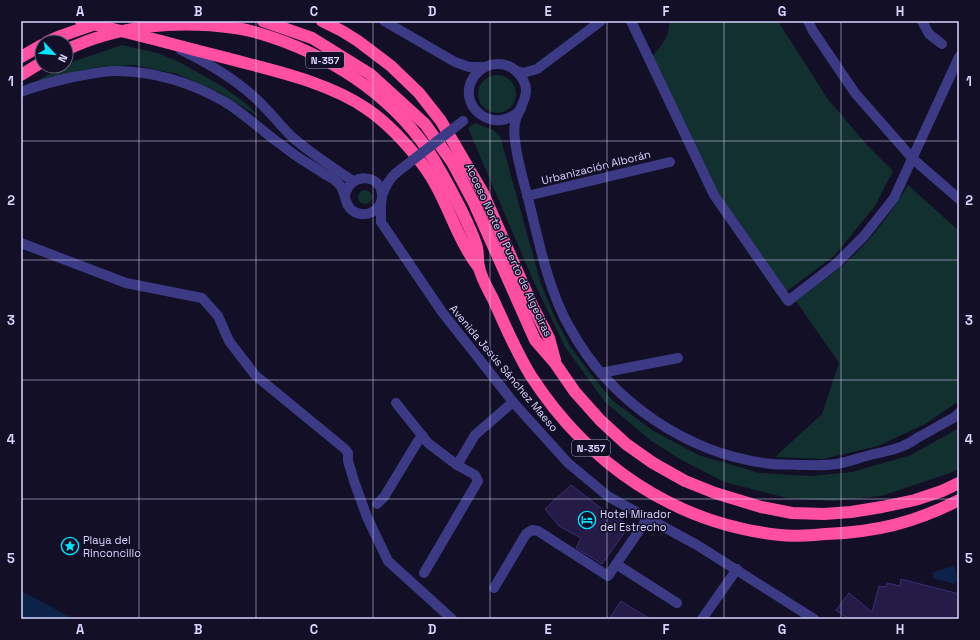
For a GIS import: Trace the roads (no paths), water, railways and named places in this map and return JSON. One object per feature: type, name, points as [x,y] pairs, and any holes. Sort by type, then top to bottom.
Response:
[{"type":"highway","points":[[81,21],[287,74],[320,85],[367,108],[380,118],[407,144],[423,165],[437,186],[469,255],[479,268]]},
{"type":"highway","points":[[64,34],[103,21]]},
{"type":"highway","name":"Acceso Norte al Puerto de Algeciras","points":[[263,21],[312,38],[370,74],[425,124],[452,162],[474,203],[535,340],[555,363],[580,398],[600,420],[626,444],[653,463],[685,481],[715,493],[739,501],[792,514],[851,512],[882,507],[915,500],[942,491],[959,483]]},
{"type":"highway","points":[[322,21],[358,41],[391,66],[419,93],[442,120],[483,193],[533,307],[549,338],[555,363]]},
{"type":"highway","name":"N-357","points":[[74,47],[118,32],[169,24],[237,28],[273,38],[308,51],[364,84],[393,109],[416,134],[439,168],[461,209],[478,248],[479,268],[512,340],[529,373],[546,398],[567,424],[597,454],[633,482],[667,502],[705,518],[739,528],[782,536],[851,533],[886,528],[916,519],[959,500]]},
{"type":"highway","points":[[21,57],[34,50]]},
{"type":"highway","points":[[21,75],[34,67]]},
{"type":"street","points":[[384,21],[455,62],[469,67],[485,67],[498,64],[511,68],[523,79],[526,89]]},
{"type":"street","points":[[601,21],[537,69],[529,81],[526,89],[524,103],[516,120],[514,133],[527,196],[548,274],[558,303],[569,328],[584,352],[601,373],[626,398],[644,412],[684,437],[707,448],[739,458],[772,464],[836,464],[903,446],[959,413]]},
{"type":"street","points":[[631,21],[714,195],[788,301],[836,264],[864,236],[894,198],[959,57]]},
{"type":"street","points":[[808,21],[855,93],[913,159],[959,199]]},
{"type":"street","points":[[922,21],[929,34],[942,44]]},
{"type":"street","points":[[161,41],[194,56],[229,77],[253,95],[292,136],[318,157],[353,181]]},
{"type":"street","points":[[485,67],[475,76],[470,89],[471,102],[476,111],[484,117],[498,121],[510,118],[521,109]]},
{"type":"street","points":[[517,72],[523,73],[537,69]]},
{"type":"street","points":[[21,92],[68,78],[114,71],[154,75],[182,82],[224,102],[242,113],[283,147],[338,182],[344,191],[347,203],[353,211],[377,222],[382,222],[382,199],[379,185],[369,179]]},
{"type":"street","points":[[364,215],[375,211],[382,199],[386,185],[394,175],[476,111]]},
{"type":"street","name":"Urbanización Alborán","points":[[527,196],[670,162]]},
{"type":"street","points":[[345,196],[353,181],[358,179],[378,179],[394,175]]},
{"type":"street","name":"Avenida Jesús Sánchez Maeso","points":[[382,222],[442,312],[513,402],[568,463],[609,497],[697,545],[814,619]]},
{"type":"street","points":[[21,243],[126,283],[202,298],[218,316],[229,341],[255,375],[345,449],[348,453],[348,461],[367,517],[388,561],[452,619]]},
{"type":"street","points":[[601,373],[678,358]]},
{"type":"street","points":[[457,465],[475,435],[513,402]]},
{"type":"street","points":[[396,403],[434,449],[475,475],[478,479],[478,484],[424,573]]},
{"type":"street","points":[[377,504],[384,497],[418,441],[423,436]]},
{"type":"street","points":[[494,588],[528,532],[532,530],[538,530],[608,576],[647,519]]},
{"type":"street","points":[[616,564],[677,603]]},
{"type":"street","points":[[702,619],[736,569]]},
{"type":"water","points":[[954,566],[957,578],[955,584],[933,578],[933,572]]},
{"type":"water","points":[[21,591],[74,619],[21,619]]},
{"type":"place","name":"Hotel Mirador del Estrecho","points":[[587,520]]},
{"type":"place","name":"Playa del Rinconcillo","points":[[70,546]]}]
